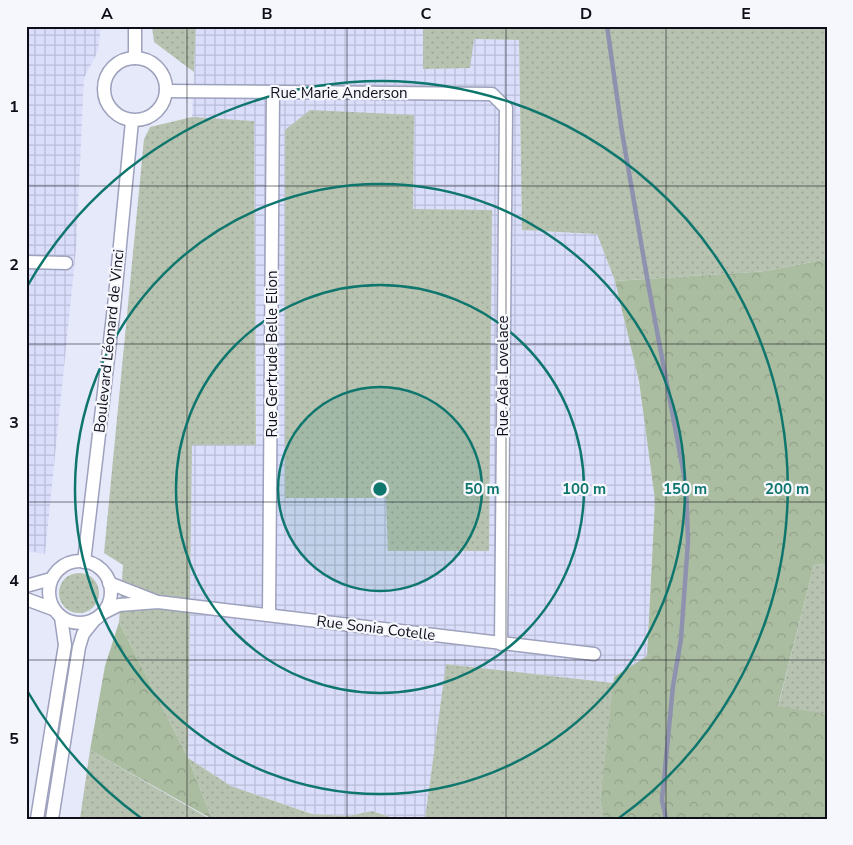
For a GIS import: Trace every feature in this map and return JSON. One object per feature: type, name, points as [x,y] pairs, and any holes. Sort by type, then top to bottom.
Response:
[{"type":"street","points":[[135,26],[135,58]]},
{"type":"street","points":[[135,58],[151,63],[158,68],[166,91],[158,110],[146,118],[132,120],[124,119],[110,108],[105,101],[104,84],[112,68],[126,59],[135,58]]},
{"type":"street","name":"Rue Marie Anderson","points":[[166,91],[492,94],[506,108]]},
{"type":"street","name":"Rue Gertrude Belle Elion","points":[[270,614],[273,93]]},
{"type":"street","name":"Rue Ada Lovelace","points":[[501,644],[506,108]]},
{"type":"street","name":"Boulevard Léonard de Vinci","points":[[84,562],[114,307],[132,120]]},
{"type":"street","points":[[26,262],[66,264]]},
{"type":"street","points":[[26,586],[51,579],[65,565],[84,562],[99,569],[109,583],[111,594],[99,616],[83,634],[79,647],[52,819]]},
{"type":"street","points":[[37,819],[65,644],[57,613],[49,599],[51,579]]},
{"type":"street","points":[[109,583],[158,602]]},
{"type":"street","points":[[26,599],[78,623],[99,616],[119,606],[158,602]]},
{"type":"street","name":"Rue Sonia Cotelle","points":[[158,602],[594,654]]},
{"type":"shaded area","points":[[26,26],[101,26],[98,51],[84,78],[76,250],[45,554],[26,551]]},
{"type":"shaded area","points":[[196,26],[423,26],[423,69],[474,39],[519,40],[522,230],[597,234],[615,281],[639,381],[655,500],[647,656],[614,677],[614,683],[447,664],[425,819],[396,819],[372,811],[348,816],[313,814],[231,786],[188,758],[192,445],[256,445],[254,122],[192,117]]},
{"type":"green space","points":[[152,26],[196,26],[194,72],[154,42]]},
{"type":"green space","points":[[423,26],[827,26],[827,259],[766,271],[615,281],[597,234],[522,230],[519,40],[474,39],[470,68],[423,69]]},
{"type":"green space","points":[[310,110],[414,115],[413,209],[492,210],[489,551],[388,551],[386,498],[285,498],[285,130]]},
{"type":"green space","points":[[192,117],[254,121],[256,445],[192,445],[188,758],[119,622],[123,565],[104,553],[144,139],[150,127]]},
{"type":"green space","points":[[827,259],[827,564],[814,565],[778,706],[827,714],[827,819],[604,819],[600,800],[614,677],[647,656],[655,500],[639,381],[615,281],[766,271]]},
{"type":"green space","points":[[827,564],[827,714],[778,707],[814,565]]},
{"type":"green space","points":[[79,573],[93,579],[99,593],[93,607],[79,613],[65,607],[59,593],[65,579]]},
{"type":"green space","points":[[119,622],[188,758],[212,819],[90,750],[105,666]]},
{"type":"green space","points":[[446,664],[614,683],[600,800],[604,819],[425,819]]},
{"type":"green space","points":[[90,750],[210,819],[80,819]]},
{"type":"green space","points":[[188,758],[231,786],[312,814],[348,816],[372,811],[396,819],[212,819]]},
{"type":"waterway","points":[[607,26],[622,132],[686,486],[688,541],[681,639],[673,686],[662,800],[666,819]]}]
